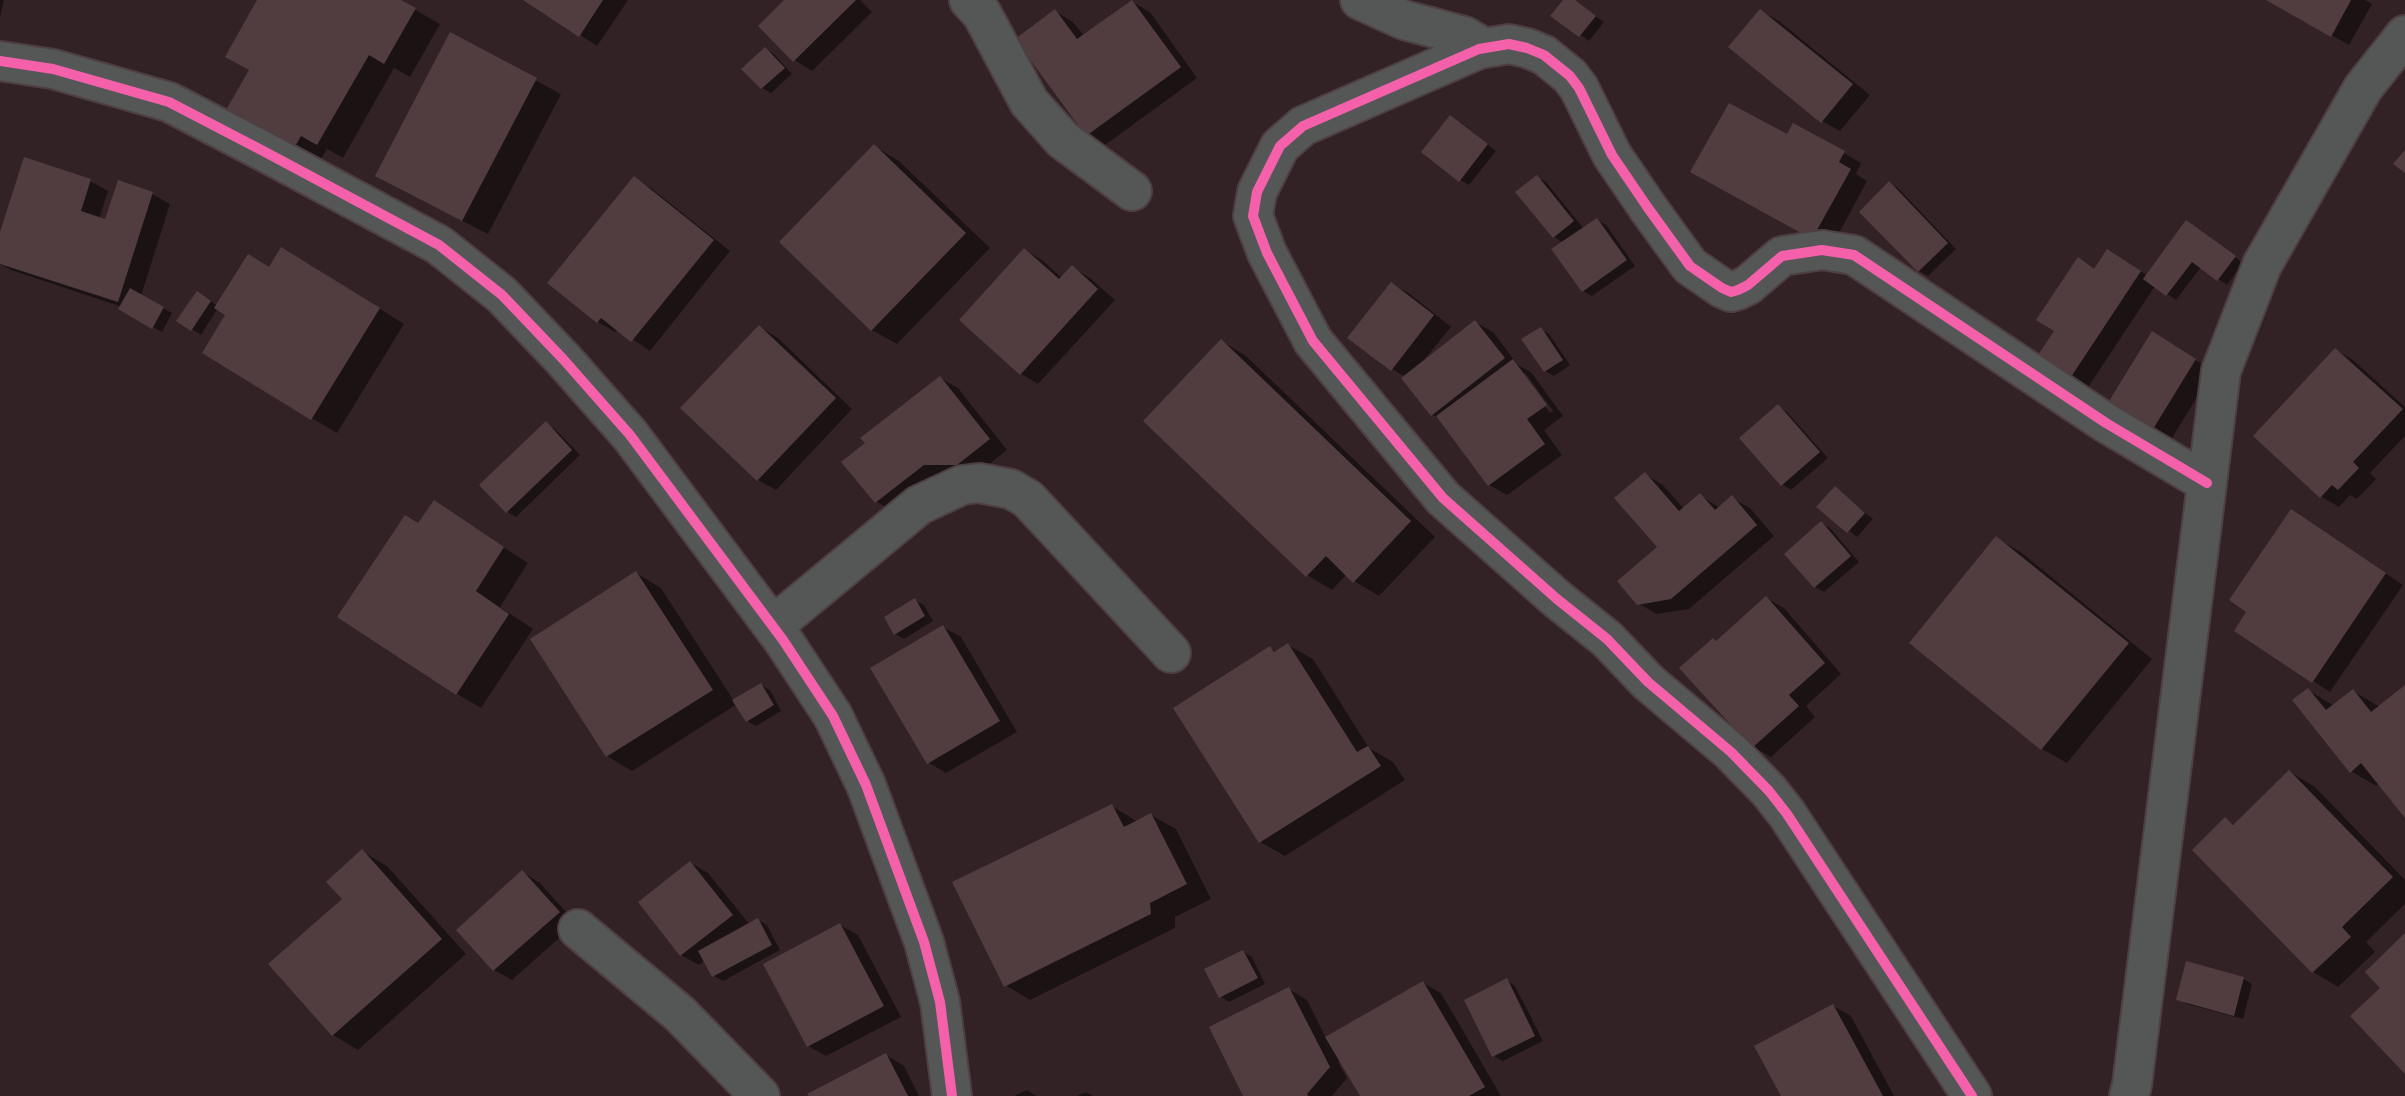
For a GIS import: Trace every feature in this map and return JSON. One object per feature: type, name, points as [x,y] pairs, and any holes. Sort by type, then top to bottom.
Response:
[{"type":"street","points":[[969,0],[982,14],[1029,102],[1063,140],[1132,191]]},
{"type":"street","points":[[1360,0],[1404,20],[1464,36],[1476,43],[1479,49]]},
{"type":"street","points":[[2129,1096],[2221,371],[2262,265],[2363,88],[2405,35]]},
{"type":"street","points":[[1972,1096],[1769,791],[1731,752],[1648,682],[1607,639],[1557,599],[1443,498],[1313,341],[1267,253],[1253,216],[1257,192],[1280,146],[1303,126],[1479,49],[1509,44],[1527,48],[1544,55],[1570,76],[1579,88],[1612,155],[1648,208],[1690,266],[1722,288],[1731,292],[1748,285],[1782,256],[1822,250],[1854,255],[1958,327],[2106,423],[2207,483]]},
{"type":"street","points":[[0,61],[53,69],[169,102],[439,245],[502,295],[630,435],[773,626],[832,716],[866,785],[924,942],[940,1002],[952,1096]]},
{"type":"street","points":[[773,626],[919,505],[962,485],[979,483],[1011,489],[1028,499],[1171,653]]},
{"type":"street","points":[[578,929],[680,1014],[761,1096]]},
{"type":"building","points":[[257,0],[401,0],[416,8],[384,64],[369,55],[317,145],[301,136],[294,148],[226,110],[249,70],[225,57]]},
{"type":"building","points":[[523,0],[603,0],[579,37]]},
{"type":"building","points":[[784,0],[856,0],[793,62],[758,26]]},
{"type":"building","points":[[1132,0],[1181,67],[1086,136],[1015,39],[1055,9],[1077,39]]},
{"type":"building","points":[[1563,0],[1575,0],[1596,16],[1579,37],[1550,16]]},
{"type":"building","points":[[2266,0],[2351,0],[2331,37]]},
{"type":"building","points":[[1760,9],[1853,84],[1821,123],[1728,47]]},
{"type":"building","points":[[450,32],[537,78],[462,221],[375,176]]},
{"type":"building","points":[[765,47],[785,68],[761,89],[741,69]]},
{"type":"building","points":[[1729,103],[1787,134],[1793,123],[1845,151],[1839,162],[1851,169],[1812,239],[1690,172]]},
{"type":"building","points":[[1450,115],[1488,144],[1459,182],[1421,152]]},
{"type":"building","points":[[874,144],[966,233],[871,331],[779,242]]},
{"type":"building","points":[[2405,150],[2405,173],[2393,164]]},
{"type":"building","points":[[24,157],[91,179],[81,211],[105,219],[118,180],[153,192],[118,302],[0,264],[0,232]]},
{"type":"building","points":[[1537,175],[1574,221],[1553,238],[1515,192]]},
{"type":"building","points":[[634,176],[714,240],[631,342],[601,318],[597,323],[547,283]]},
{"type":"building","points":[[1889,181],[1948,243],[1918,272],[1859,212]]},
{"type":"building","points":[[1597,218],[1627,260],[1582,292],[1551,249]]},
{"type":"building","points":[[2186,220],[2236,256],[2217,281],[2192,262],[2166,296],[2143,279]]},
{"type":"building","points":[[281,247],[380,308],[311,420],[202,353],[225,315],[214,308],[248,254],[269,267]]},
{"type":"building","points":[[1024,248],[1059,279],[1072,265],[1098,289],[1020,375],[959,320]]},
{"type":"building","points":[[2107,249],[2141,271],[2067,383],[2034,361],[2054,331],[2036,320],[2078,257],[2094,269]]},
{"type":"building","points":[[1391,282],[1434,315],[1391,371],[1347,338]]},
{"type":"building","points":[[130,288],[164,307],[152,329],[118,309]]},
{"type":"building","points":[[197,291],[211,301],[191,331],[176,321]]},
{"type":"building","points":[[1475,320],[1505,358],[1431,416],[1401,378]]},
{"type":"building","points":[[759,325],[836,398],[757,481],[680,408]]},
{"type":"building","points":[[1541,327],[1563,360],[1544,372],[1521,339]]},
{"type":"building","points":[[2152,331],[2196,359],[2150,434],[2106,406]]},
{"type":"building","points":[[1221,339],[1411,521],[1353,583],[1326,556],[1306,577],[1143,421]]},
{"type":"building","points":[[2335,348],[2403,409],[2353,462],[2359,468],[2338,490],[2332,485],[2320,498],[2253,436]]},
{"type":"building","points":[[1513,359],[1547,405],[1527,419],[1545,444],[1488,486],[1436,416]]},
{"type":"building","points":[[940,376],[990,439],[957,465],[924,465],[875,503],[841,462],[865,443],[860,438]]},
{"type":"building","points":[[1778,404],[1820,452],[1781,486],[1739,438]]},
{"type":"building","points":[[546,421],[572,450],[506,513],[479,485]]},
{"type":"building","points":[[1645,472],[1679,511],[1700,493],[1715,510],[1732,495],[1757,525],[1671,599],[1637,605],[1617,581],[1657,547],[1614,498]]},
{"type":"building","points":[[1835,486],[1865,513],[1847,533],[1816,507]]},
{"type":"building","points":[[434,500],[504,547],[476,591],[509,614],[456,695],[337,617],[405,515],[418,523]]},
{"type":"building","points":[[2291,509],[2386,573],[2312,683],[2234,631],[2246,612],[2229,600]]},
{"type":"building","points":[[1821,521],[1851,556],[1814,588],[1784,554]]},
{"type":"building","points":[[1996,536],[2129,643],[2041,750],[1909,643]]},
{"type":"building","points":[[636,571],[713,690],[606,757],[530,639]]},
{"type":"building","points":[[1766,596],[1825,663],[1789,695],[1799,706],[1752,748],[1679,668],[1713,638],[1716,641]]},
{"type":"building","points":[[915,598],[925,616],[894,635],[884,617]]},
{"type":"building","points":[[943,625],[1000,721],[927,764],[870,668]]},
{"type":"building","points":[[1288,643],[1357,752],[1368,746],[1381,766],[1259,843],[1173,708],[1270,646],[1274,652]]},
{"type":"building","points":[[761,683],[774,705],[746,722],[732,700]]},
{"type":"building","points":[[2405,685],[2405,818],[2361,763],[2350,773],[2292,700],[2308,688],[2326,710],[2353,689],[2371,712]]},
{"type":"building","points":[[2289,770],[2393,877],[2342,927],[2351,937],[2312,973],[2192,850],[2225,817],[2233,825]]},
{"type":"building","points":[[1112,804],[1124,827],[1151,813],[1187,884],[1150,903],[1151,914],[1004,987],[952,882]]},
{"type":"building","points":[[362,849],[442,939],[332,1036],[268,964],[342,899],[326,882]]},
{"type":"building","points":[[690,861],[733,915],[680,956],[638,902]]},
{"type":"building","points":[[522,870],[560,912],[493,971],[456,930]]},
{"type":"building","points":[[758,918],[772,945],[712,977],[698,951]]},
{"type":"building","points":[[840,923],[884,1006],[807,1047],[763,964]]},
{"type":"building","points":[[2405,933],[2405,1074],[2350,1016],[2380,988],[2365,972]]},
{"type":"building","points":[[1243,950],[1258,978],[1219,998],[1204,969]]},
{"type":"building","points":[[2186,961],[2244,977],[2234,1016],[2176,1000]]},
{"type":"building","points":[[1507,978],[1535,1036],[1492,1057],[1464,1000]]},
{"type":"building","points":[[1423,981],[1485,1087],[1469,1096],[1360,1096],[1325,1037]]},
{"type":"building","points":[[1289,987],[1330,1067],[1308,1096],[1243,1096],[1209,1027]]},
{"type":"building","points":[[1833,1004],[1883,1096],[1781,1096],[1754,1046]]},
{"type":"building","points":[[886,1053],[908,1096],[807,1094]]},
{"type":"cycle path","points":[[1972,1096],[1787,814],[1769,791],[1731,752],[1648,682],[1607,639],[1557,599],[1443,498],[1313,341],[1267,253],[1253,216],[1257,192],[1280,146],[1303,126],[1479,49],[1509,44],[1527,48],[1544,55],[1570,76],[1579,88],[1612,155],[1648,208],[1690,266],[1722,288],[1731,292],[1748,285],[1782,256],[1822,250],[1854,255],[2106,423],[2207,483]]},
{"type":"cycle path","points":[[0,61],[53,69],[169,102],[267,153],[439,245],[502,295],[563,359],[630,435],[783,640],[833,716],[866,785],[924,942],[940,1002],[952,1096]]}]
